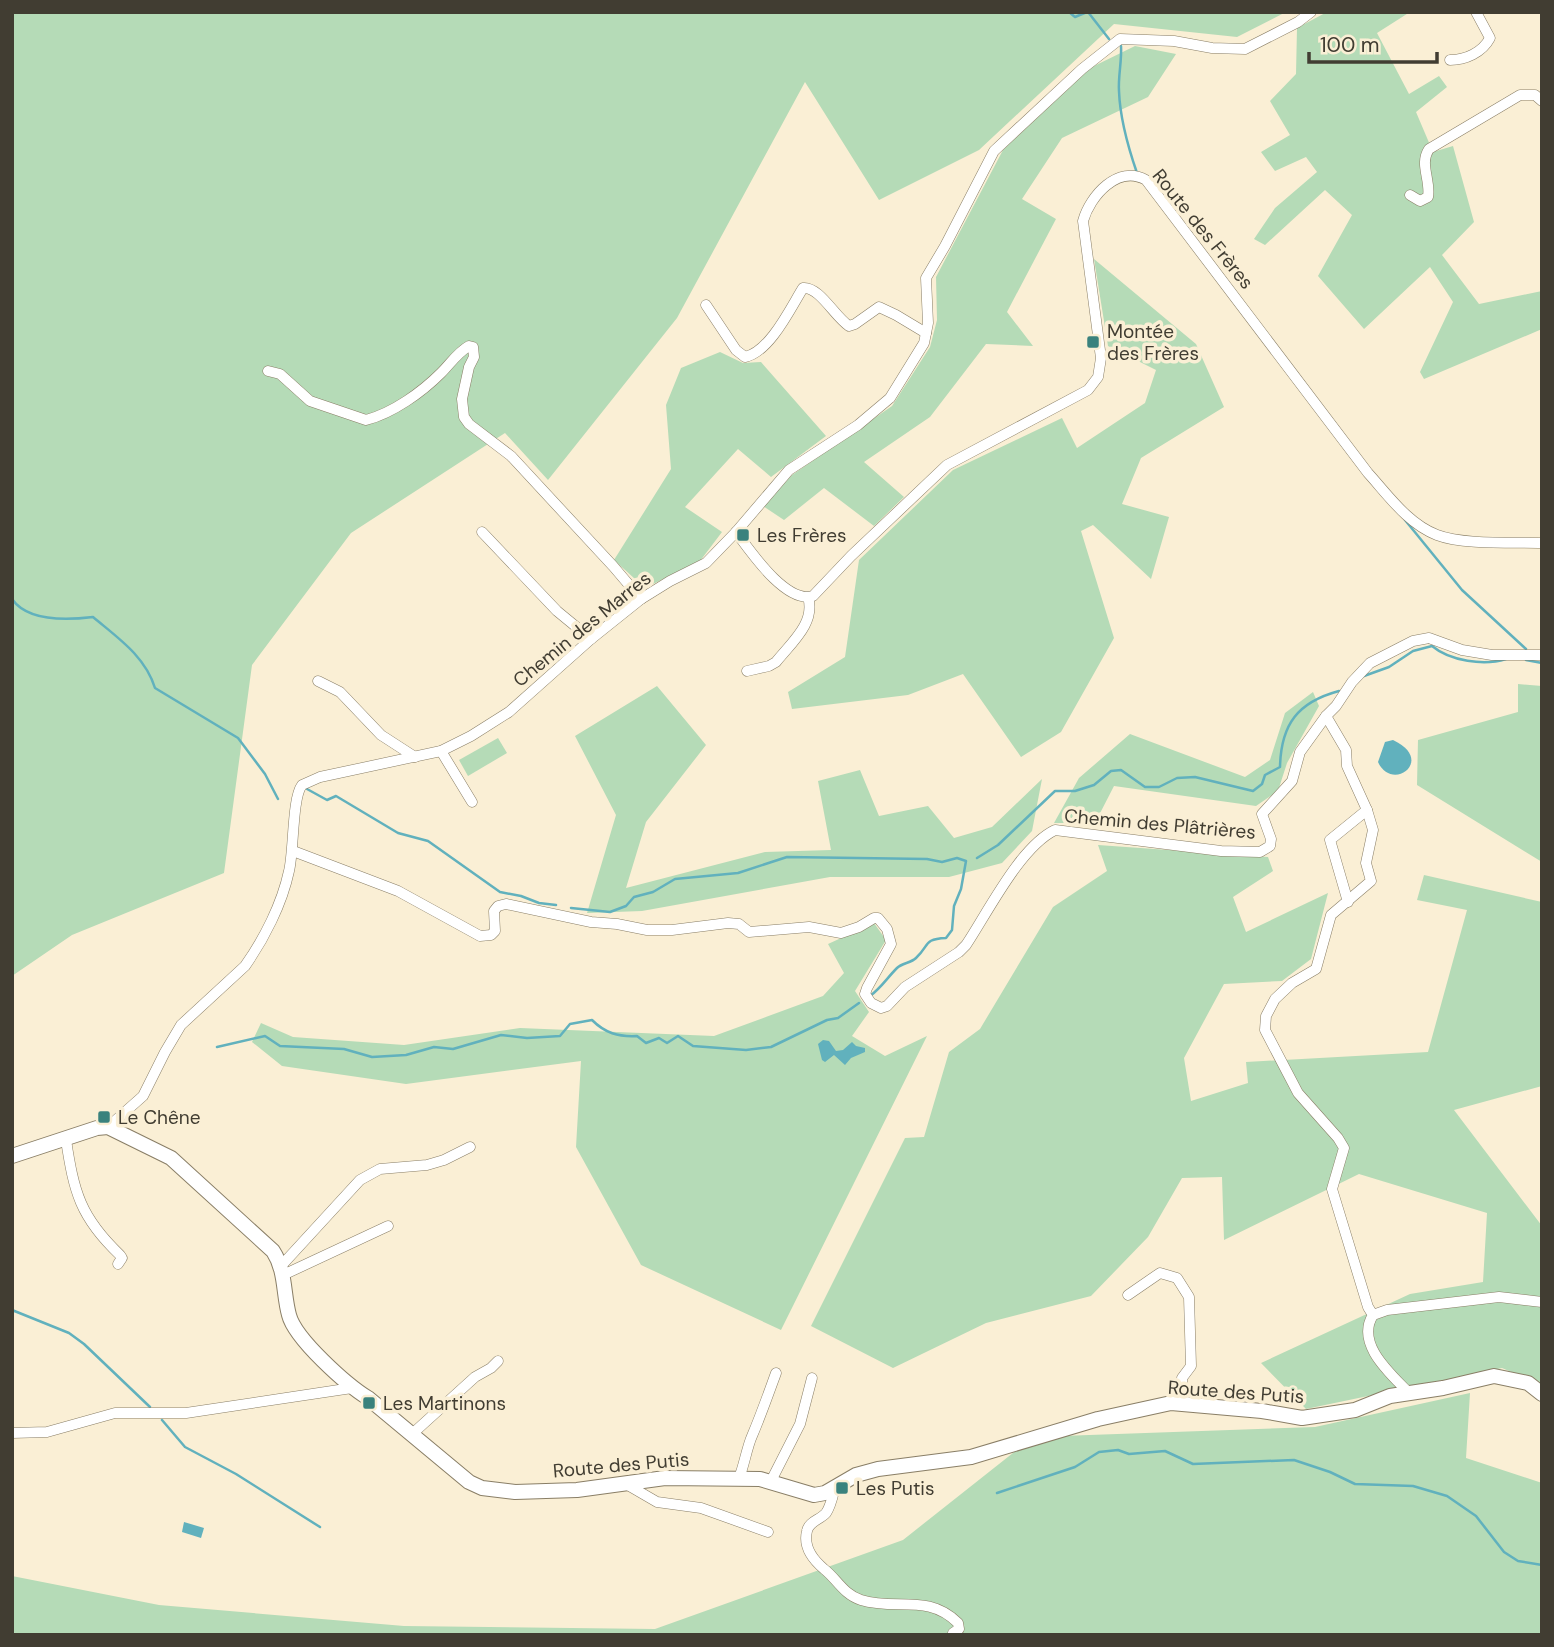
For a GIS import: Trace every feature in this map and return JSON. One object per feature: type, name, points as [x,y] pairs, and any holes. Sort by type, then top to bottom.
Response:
[{"type":"street","name":"Chemin des Marres","points":[[108,1127],[148,1089],[164,1052],[181,1025],[226,984],[252,955],[277,906],[288,876],[293,851],[296,797],[302,785],[320,777],[441,751],[509,712],[591,639],[641,599],[706,563],[789,470],[858,425],[890,398],[924,343],[928,323],[926,278],[969,202],[987,160],[1082,69],[1120,39],[1174,41],[1212,48],[1245,49],[1298,22],[1311,12]]},
{"type":"street","points":[[1450,60],[1468,57],[1487,44],[1489,32],[1476,12]]},
{"type":"street","points":[[1410,195],[1420,201],[1428,197],[1424,164],[1429,149],[1520,95],[1535,95],[1542,101]]},
{"type":"street","name":"Route des Frères","points":[[808,597],[813,596],[947,466],[1088,390],[1094,384],[1100,370],[1101,358],[1083,221],[1087,207],[1097,195],[1118,178],[1129,175],[1146,180],[1368,473],[1402,511],[1438,535],[1542,543]]},
{"type":"street","points":[[706,305],[736,350],[745,357],[752,356],[765,345],[803,288],[810,287],[835,315],[849,326],[879,307],[926,333]]},
{"type":"street","points":[[268,371],[280,374],[310,401],[366,420],[409,397],[433,380],[463,349],[469,345],[473,347],[474,357],[461,399],[464,416],[469,424],[510,456],[641,599]]},
{"type":"street","points":[[482,532],[557,611],[591,639]]},
{"type":"street","points":[[736,532],[758,561],[790,592],[808,597],[811,607],[810,618],[776,662],[747,671]]},
{"type":"street","name":"Chemin des Plâtrières","points":[[293,851],[398,891],[480,936],[491,935],[495,931],[494,911],[498,906],[506,904],[591,922],[659,930],[729,923],[739,925],[749,932],[809,928],[841,933],[878,918],[887,929],[891,944],[865,995],[871,1003],[880,1008],[887,1006],[919,977],[967,945],[1020,862],[1041,839],[1055,830],[1221,851],[1246,853],[1265,850],[1270,846],[1271,839],[1262,814],[1293,781],[1300,752],[1352,682],[1370,663],[1413,641],[1429,638],[1472,652],[1542,655]]},
{"type":"street","points":[[318,681],[340,692],[382,735],[415,757]]},
{"type":"street","points":[[1326,716],[1346,750],[1347,766],[1373,830],[1366,863],[1371,881],[1331,915],[1317,969],[1292,983],[1275,999],[1266,1016],[1265,1030],[1298,1093],[1344,1148],[1332,1189],[1368,1307],[1373,1315]]},
{"type":"street","points":[[441,751],[472,802]]},
{"type":"street","points":[[1348,902],[1330,840],[1367,810]]},
{"type":"street","points":[[12,1156],[97,1128],[108,1127]]},
{"type":"street","name":"Route des Putis","points":[[108,1127],[171,1158],[264,1242],[273,1251],[282,1271],[289,1317],[302,1338],[352,1388],[469,1482],[482,1488],[515,1492],[626,1484],[665,1478],[739,1478],[771,1481],[814,1495],[825,1493],[856,1475],[878,1469],[971,1457],[1098,1419],[1171,1403],[1262,1411],[1302,1418],[1355,1410],[1390,1396],[1494,1376],[1528,1383],[1542,1394]]},
{"type":"street","points":[[66,1140],[76,1196],[93,1225],[122,1258],[118,1264]]},
{"type":"street","points":[[282,1271],[360,1180],[380,1169],[427,1166],[470,1147]]},
{"type":"street","points":[[282,1271],[388,1226]]},
{"type":"street","points":[[1128,1295],[1160,1273],[1177,1278],[1189,1297],[1191,1366],[1182,1378],[1184,1404]]},
{"type":"street","points":[[1409,1393],[1380,1362],[1371,1346],[1367,1331],[1373,1315],[1387,1310],[1499,1297],[1542,1302]]},
{"type":"street","points":[[411,1434],[475,1377],[498,1361]]},
{"type":"street","points":[[739,1478],[750,1448],[750,1438],[758,1425],[776,1373]]},
{"type":"street","points":[[771,1481],[800,1424],[812,1378]]},
{"type":"street","points":[[12,1433],[47,1432],[115,1413],[182,1413],[352,1388]]},
{"type":"street","points":[[626,1484],[657,1502],[701,1508],[768,1532]]},
{"type":"street","points":[[835,1488],[828,1510],[811,1523],[806,1532],[807,1545],[813,1559],[850,1595],[883,1604],[922,1604],[935,1608],[958,1623],[959,1629],[953,1633]]},
{"type":"green space","points":[[12,12],[1286,12],[1237,37],[1114,24],[979,150],[879,200],[805,82],[677,318],[548,480],[505,433],[351,533],[252,665],[224,873],[72,935],[12,976]]},
{"type":"green space","points":[[1327,12],[1410,12],[1377,33],[1409,94],[1439,76],[1447,87],[1416,112],[1433,152],[1453,146],[1474,222],[1442,255],[1479,304],[1542,291],[1542,329],[1424,379],[1420,372],[1453,302],[1430,267],[1364,329],[1318,276],[1352,215],[1325,190],[1265,245],[1254,239],[1275,208],[1317,172],[1306,157],[1275,171],[1261,152],[1290,135],[1270,101],[1296,74],[1297,28]]},
{"type":"green space","points":[[1135,46],[1176,54],[1148,97],[1062,138],[1022,199],[1056,219],[1007,312],[1033,346],[986,344],[930,417],[864,462],[904,497],[874,526],[824,488],[784,520],[763,506],[792,475],[892,406],[930,347],[937,320],[936,277],[1003,150],[1090,68]]},
{"type":"green space","points":[[1094,259],[1196,344],[1224,407],[1141,458],[1122,504],[1169,517],[1151,579],[1093,525],[1081,531],[1114,638],[1061,732],[1021,757],[963,674],[908,695],[792,709],[788,692],[845,657],[859,560],[953,470],[1062,418],[1077,448],[1145,403],[1156,370],[1108,346]]},
{"type":"green space","points":[[720,352],[743,363],[761,362],[826,436],[771,477],[738,449],[685,507],[722,532],[700,561],[645,588],[614,560],[671,469],[666,405],[681,368]]},
{"type":"green space","points":[[1518,684],[1542,686],[1542,862],[1417,785],[1418,740],[1518,712]]},
{"type":"green space","points":[[657,686],[706,745],[646,822],[626,888],[765,852],[831,850],[818,781],[860,770],[879,816],[928,806],[954,838],[992,827],[1042,779],[1032,831],[1002,863],[949,877],[830,877],[642,911],[587,913],[616,815],[575,736]]},
{"type":"green space","points":[[1313,692],[1319,706],[1287,763],[1278,791],[1256,806],[1114,786],[1095,823],[1054,823],[1079,778],[1130,734],[1245,777],[1270,760],[1285,713]]},
{"type":"green space","points":[[498,738],[507,753],[468,776],[459,760]]},
{"type":"green space","points":[[1098,845],[1268,857],[1273,871],[1233,897],[1246,932],[1328,893],[1311,959],[1282,981],[1224,984],[1184,1058],[1191,1101],[1248,1083],[1246,1062],[1428,1052],[1467,910],[1417,900],[1424,875],[1542,902],[1542,1086],[1454,1110],[1542,1226],[1542,1385],[1502,1368],[1306,1409],[1261,1363],[1410,1294],[1483,1282],[1487,1213],[1359,1174],[1224,1240],[1222,1177],[1182,1178],[1148,1237],[1091,1296],[986,1323],[893,1368],[811,1326],[905,1138],[924,1137],[949,1052],[980,1029],[1053,907],[1107,871]]},
{"type":"green space","points":[[874,923],[886,940],[855,991],[869,1012],[852,1036],[885,1056],[927,1036],[781,1330],[641,1265],[576,1147],[581,1061],[406,1084],[282,1066],[252,1042],[261,1023],[293,1037],[404,1045],[520,1028],[714,1036],[823,996],[844,973],[828,944]]},
{"type":"green space","points":[[1470,1393],[1466,1458],[1542,1483],[1542,1635],[12,1635],[12,1576],[159,1605],[404,1626],[655,1629],[903,1540],[1033,1437],[1315,1427]]},
{"type":"water","points":[[1393,740],[1411,756],[1411,764],[1400,774],[1384,771],[1378,762],[1385,742]]},
{"type":"water","points":[[823,1040],[829,1041],[836,1051],[843,1050],[852,1042],[865,1048],[865,1052],[851,1058],[845,1065],[834,1055],[825,1062],[818,1044]]},
{"type":"water","points":[[184,1522],[204,1528],[201,1538],[182,1532]]},
{"type":"waterway","points":[[1069,12],[1075,17],[1087,12]]},
{"type":"waterway","points":[[1088,12],[1109,39]]},
{"type":"waterway","points":[[1121,46],[1121,112],[1137,173]]},
{"type":"waterway","points":[[1405,520],[1462,590],[1526,649]]},
{"type":"waterway","points":[[12,599],[28,612],[38,616],[61,619],[93,617],[138,657],[155,688],[238,738],[265,774],[278,799]]},
{"type":"waterway","points":[[1364,676],[1389,667],[1413,651],[1432,646],[1448,655],[1468,661],[1506,659]]},
{"type":"waterway","points":[[1526,660],[1542,663]]},
{"type":"waterway","points":[[977,858],[998,845],[1055,791],[1075,791],[1094,785],[1111,771],[1121,770],[1145,787],[1159,787],[1177,778],[1195,777],[1253,791],[1262,784],[1265,775],[1280,767],[1284,739],[1294,717],[1313,701],[1339,691]]},
{"type":"waterway","points":[[307,789],[327,800],[336,796],[398,833],[428,841],[500,892],[556,905]]},
{"type":"waterway","points":[[571,908],[610,912],[626,906],[634,897],[653,892],[675,879],[738,873],[787,857],[927,859],[942,862],[957,858],[966,861],[961,889],[954,906],[952,930],[946,938],[930,941],[916,958],[897,968],[870,996]]},
{"type":"waterway","points":[[217,1047],[265,1036],[280,1046],[344,1049],[372,1057],[406,1055],[434,1047],[453,1049],[501,1035],[527,1038],[560,1036],[570,1024],[592,1020],[607,1031],[618,1035],[637,1036],[646,1043],[659,1038],[667,1043],[678,1036],[693,1046],[746,1050],[771,1047],[827,1020],[838,1018],[859,1003]]},
{"type":"waterway","points":[[12,1310],[69,1333],[150,1407]]},
{"type":"waterway","points":[[162,1420],[185,1447],[236,1474],[320,1527]]},
{"type":"waterway","points":[[997,1493],[1075,1467],[1099,1452],[1118,1450],[1129,1454],[1165,1451],[1193,1464],[1294,1460],[1355,1484],[1413,1486],[1447,1496],[1476,1516],[1504,1552],[1518,1561],[1542,1565]]},
{"type":"place","name":"Montée des Frères","points":[[1093,342]]},
{"type":"place","name":"Les Frères","points":[[743,535]]},
{"type":"place","name":"Le Chêne","points":[[104,1117]]},
{"type":"place","name":"Les Martinons","points":[[369,1403]]},
{"type":"place","name":"Les Putis","points":[[842,1488]]}]
